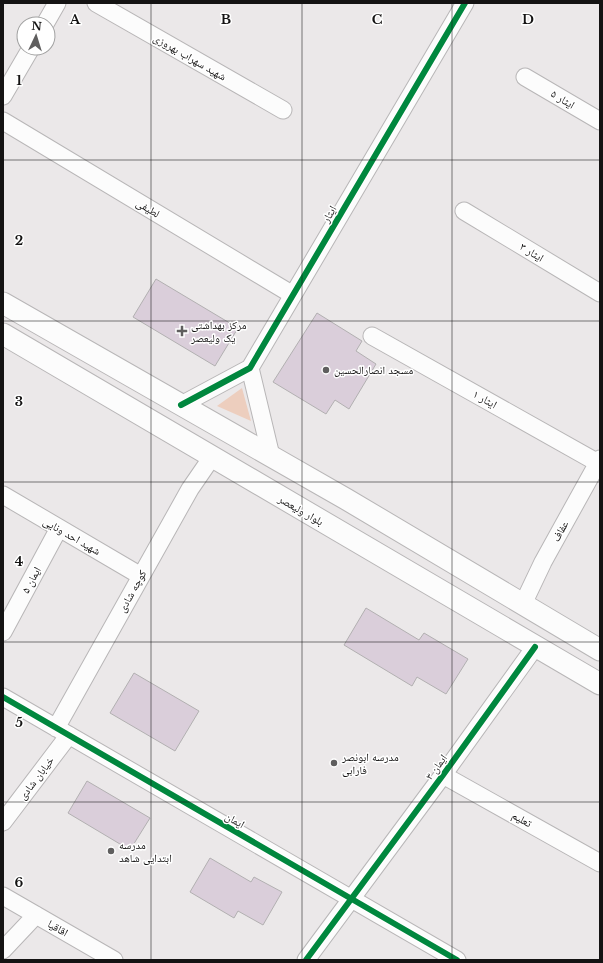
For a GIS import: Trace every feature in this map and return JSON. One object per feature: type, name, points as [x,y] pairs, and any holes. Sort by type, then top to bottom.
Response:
[{"type":"main road","points":[[3,303],[271,456],[600,650]]},
{"type":"main road","name":"بلوار ولیعصر","points":[[3,334],[600,684]]},
{"type":"main road","points":[[523,604],[535,647]]},
{"type":"street","points":[[50,16],[57,3]]},
{"type":"street","name":"شهید سهراب بهروزی","points":[[96,3],[284,110]]},
{"type":"street","name":"ایثار","points":[[250,368],[465,3]]},
{"type":"street","points":[[3,96],[26,56]]},
{"type":"street","name":"ایثار ۵","points":[[525,77],[600,121]]},
{"type":"street","name":"لطیفی","points":[[3,120],[293,295]]},
{"type":"street","name":"ایثار ۳","points":[[464,211],[600,293]]},
{"type":"street","name":"ایثار ۱","points":[[372,336],[599,462]]},
{"type":"street","points":[[181,405],[250,368],[271,456]]},
{"type":"street","name":"کوچه شادی","points":[[62,731],[141,576],[190,489],[212,457]]},
{"type":"street","name":"عفاف","points":[[523,604],[543,562],[599,462]]},
{"type":"street","name":"شهید احد ونایی","points":[[3,495],[141,576]]},
{"type":"street","name":"ایمان ۵","points":[[3,632],[59,528]]},
{"type":"street","name":"ایمان ۳","points":[[306,960],[535,647]]},
{"type":"street","name":"ایمان","points":[[3,697],[457,960]]},
{"type":"street","name":"خیابان شادی","points":[[3,822],[62,731]]},
{"type":"street","name":"تعلیم","points":[[443,774],[600,863]]},
{"type":"street","name":"اقاقیا","points":[[3,896],[114,960]]},
{"type":"street","points":[[3,950],[36,915]]},
{"type":"shaded area","points":[[242,388],[251,421],[217,406]]},
{"type":"building","points":[[156,279],[238,328],[215,366],[133,317]]},
{"type":"building","points":[[317,313],[362,341],[356,351],[376,364],[349,409],[335,400],[326,414],[273,382]]},
{"type":"building","points":[[366,608],[419,640],[424,633],[468,659],[446,694],[417,677],[412,686],[344,645]]},
{"type":"building","points":[[134,673],[199,711],[175,751],[110,713]]},
{"type":"building","points":[[87,781],[150,818],[130,850],[68,813]]},
{"type":"building","points":[[210,858],[251,882],[254,877],[282,892],[263,925],[238,911],[234,918],[190,892]]},
{"type":"cycle path","points":[[181,405],[250,368],[465,3]]},
{"type":"cycle path","points":[[306,960],[443,775],[535,647]]},
{"type":"cycle path","points":[[3,697],[457,960]]},
{"type":"place","name":"مرکز بهداشتی یک ولیعصر","points":[[182,331]]},
{"type":"place","name":"مسجد انصارالحسین","points":[[326,370]]},
{"type":"place","name":"مدرسه ابونصر فارابی","points":[[334,763]]},
{"type":"place","name":"مدرسه ابتدایی شاهد","points":[[111,851]]}]
